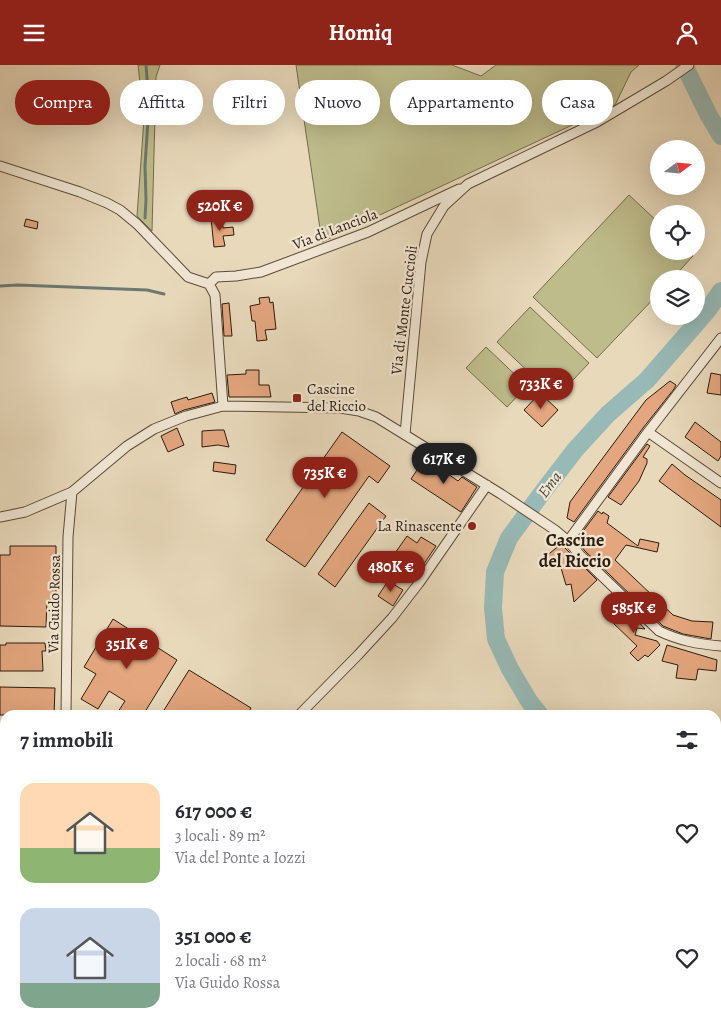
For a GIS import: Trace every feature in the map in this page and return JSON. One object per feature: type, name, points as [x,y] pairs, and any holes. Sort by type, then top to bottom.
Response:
[{"type":"street","name":"Via di Monte Cuccioli","points":[[405,434],[422,262],[427,234],[444,206],[468,184],[597,122],[689,65]]},
{"type":"street","points":[[0,166],[80,192],[120,210],[137,224],[188,277],[209,284],[215,295],[223,406]]},
{"type":"street","name":"Via di Lanciola","points":[[209,284],[216,277],[261,272],[368,232],[468,184]]},
{"type":"street","points":[[568,541],[648,432],[721,338]]},
{"type":"street","points":[[0,517],[25,512],[72,493],[127,446],[154,429],[186,416],[223,406],[340,408],[359,411],[376,417],[405,434],[501,494],[557,532],[659,631],[675,639],[721,646]]},
{"type":"street","points":[[648,432],[721,483]]},
{"type":"street","points":[[304,710],[392,618],[419,583],[487,485]]},
{"type":"street","name":"Via Guido Rossa","points":[[66,710],[68,537],[72,493]]},
{"type":"shaded area","points":[[138,65],[160,65],[156,80],[140,80]]},
{"type":"shaded area","points":[[296,65],[452,65],[481,76],[496,65],[639,65],[631,72],[613,106],[613,80],[542,80],[542,125],[572,125],[322,242],[305,125],[380,125],[380,80],[298,80]]},
{"type":"shaded area","points":[[144,125],[155,125],[152,231],[137,216]]},
{"type":"shaded area","points":[[629,195],[650,215],[650,260],[689,260],[680,270],[650,270],[650,302],[597,358],[533,297]]},
{"type":"shaded area","points":[[530,307],[589,363],[556,398],[497,342]]},
{"type":"shaded area","points":[[486,347],[527,386],[507,407],[466,368]]},
{"type":"building","points":[[222,217],[223,228],[233,227],[234,235],[223,236],[225,246],[214,247],[211,218]]},
{"type":"building","points":[[26,219],[38,222],[37,229],[24,226]]},
{"type":"building","points":[[269,297],[270,303],[273,302],[276,329],[265,330],[267,340],[257,341],[255,321],[252,321],[250,306],[260,304],[259,298]]},
{"type":"building","points":[[229,303],[232,336],[224,336],[222,304]]},
{"type":"building","points":[[246,370],[259,370],[259,385],[269,385],[271,397],[229,397],[227,375],[246,374]]},
{"type":"building","points":[[711,373],[721,375],[721,395],[707,393]]},
{"type":"building","points":[[670,381],[676,385],[674,389],[574,522],[567,518],[570,502],[646,400]]},
{"type":"building","points":[[212,393],[215,402],[175,414],[171,402],[187,397],[188,400]]},
{"type":"building","points":[[540,393],[558,410],[542,427],[524,410]]},
{"type":"building","points":[[695,422],[721,442],[721,456],[718,461],[685,437]]},
{"type":"building","points":[[177,428],[184,445],[168,452],[161,436]]},
{"type":"building","points":[[224,430],[229,447],[218,445],[202,447],[202,431]]},
{"type":"building","points":[[342,432],[390,466],[378,483],[369,476],[305,567],[266,540]]},
{"type":"building","points":[[647,444],[650,446],[643,457],[647,459],[647,463],[639,481],[621,505],[608,497]]},
{"type":"building","points":[[425,458],[458,481],[462,477],[477,487],[461,512],[411,479]]},
{"type":"building","points":[[214,462],[236,465],[235,474],[213,471]]},
{"type":"building","points":[[672,464],[721,500],[721,527],[659,481]]},
{"type":"building","points":[[369,503],[386,516],[335,587],[318,574]]},
{"type":"building","points":[[598,511],[609,516],[607,523],[638,546],[640,539],[659,543],[657,552],[626,545],[615,560],[673,615],[692,621],[713,622],[711,639],[683,634],[663,626],[585,551],[578,542],[578,538]]},
{"type":"building","points":[[407,536],[417,543],[421,537],[436,546],[415,577],[397,565],[393,571],[386,566]]},
{"type":"building","points":[[561,544],[597,580],[574,602],[571,584],[566,585],[559,561],[552,567],[544,558]]},
{"type":"building","points":[[10,546],[56,546],[56,600],[47,600],[46,627],[0,626],[0,555],[10,555]]},
{"type":"building","points":[[388,581],[403,590],[393,606],[378,596]]},
{"type":"building","points":[[624,606],[645,629],[637,628],[635,635],[657,641],[660,645],[648,657],[645,655],[638,661],[630,653],[637,646],[610,620]]},
{"type":"building","points":[[113,619],[177,660],[146,710],[119,710],[125,701],[109,691],[98,709],[81,699],[96,674],[84,667]]},
{"type":"building","points":[[6,643],[45,643],[46,651],[42,651],[43,671],[0,671],[0,645],[6,645]]},
{"type":"building","points":[[667,645],[717,660],[716,671],[698,669],[696,680],[676,678],[678,665],[662,661]]},
{"type":"building","points":[[189,670],[251,708],[250,710],[164,710]]},
{"type":"building","points":[[0,687],[55,688],[54,710],[0,710]]},
{"type":"waterway","points":[[145,218],[145,166],[149,105],[146,65]]},
{"type":"waterway","name":"Ema","points":[[684,65],[721,136]]},
{"type":"waterway","points":[[0,286],[147,290],[164,294]]},
{"type":"waterway","name":"Ema","points":[[536,710],[510,669],[496,639],[493,608],[495,572],[509,538],[575,450],[608,414],[647,380],[707,311],[721,291]]},
{"type":"place","name":"Cascine del Riccio","points":[[297,398]]},
{"type":"place","name":"La Rinascente","points":[[472,526]]},
{"type":"district","name":"Cascine del Riccio","points":[[575,550]]}]
